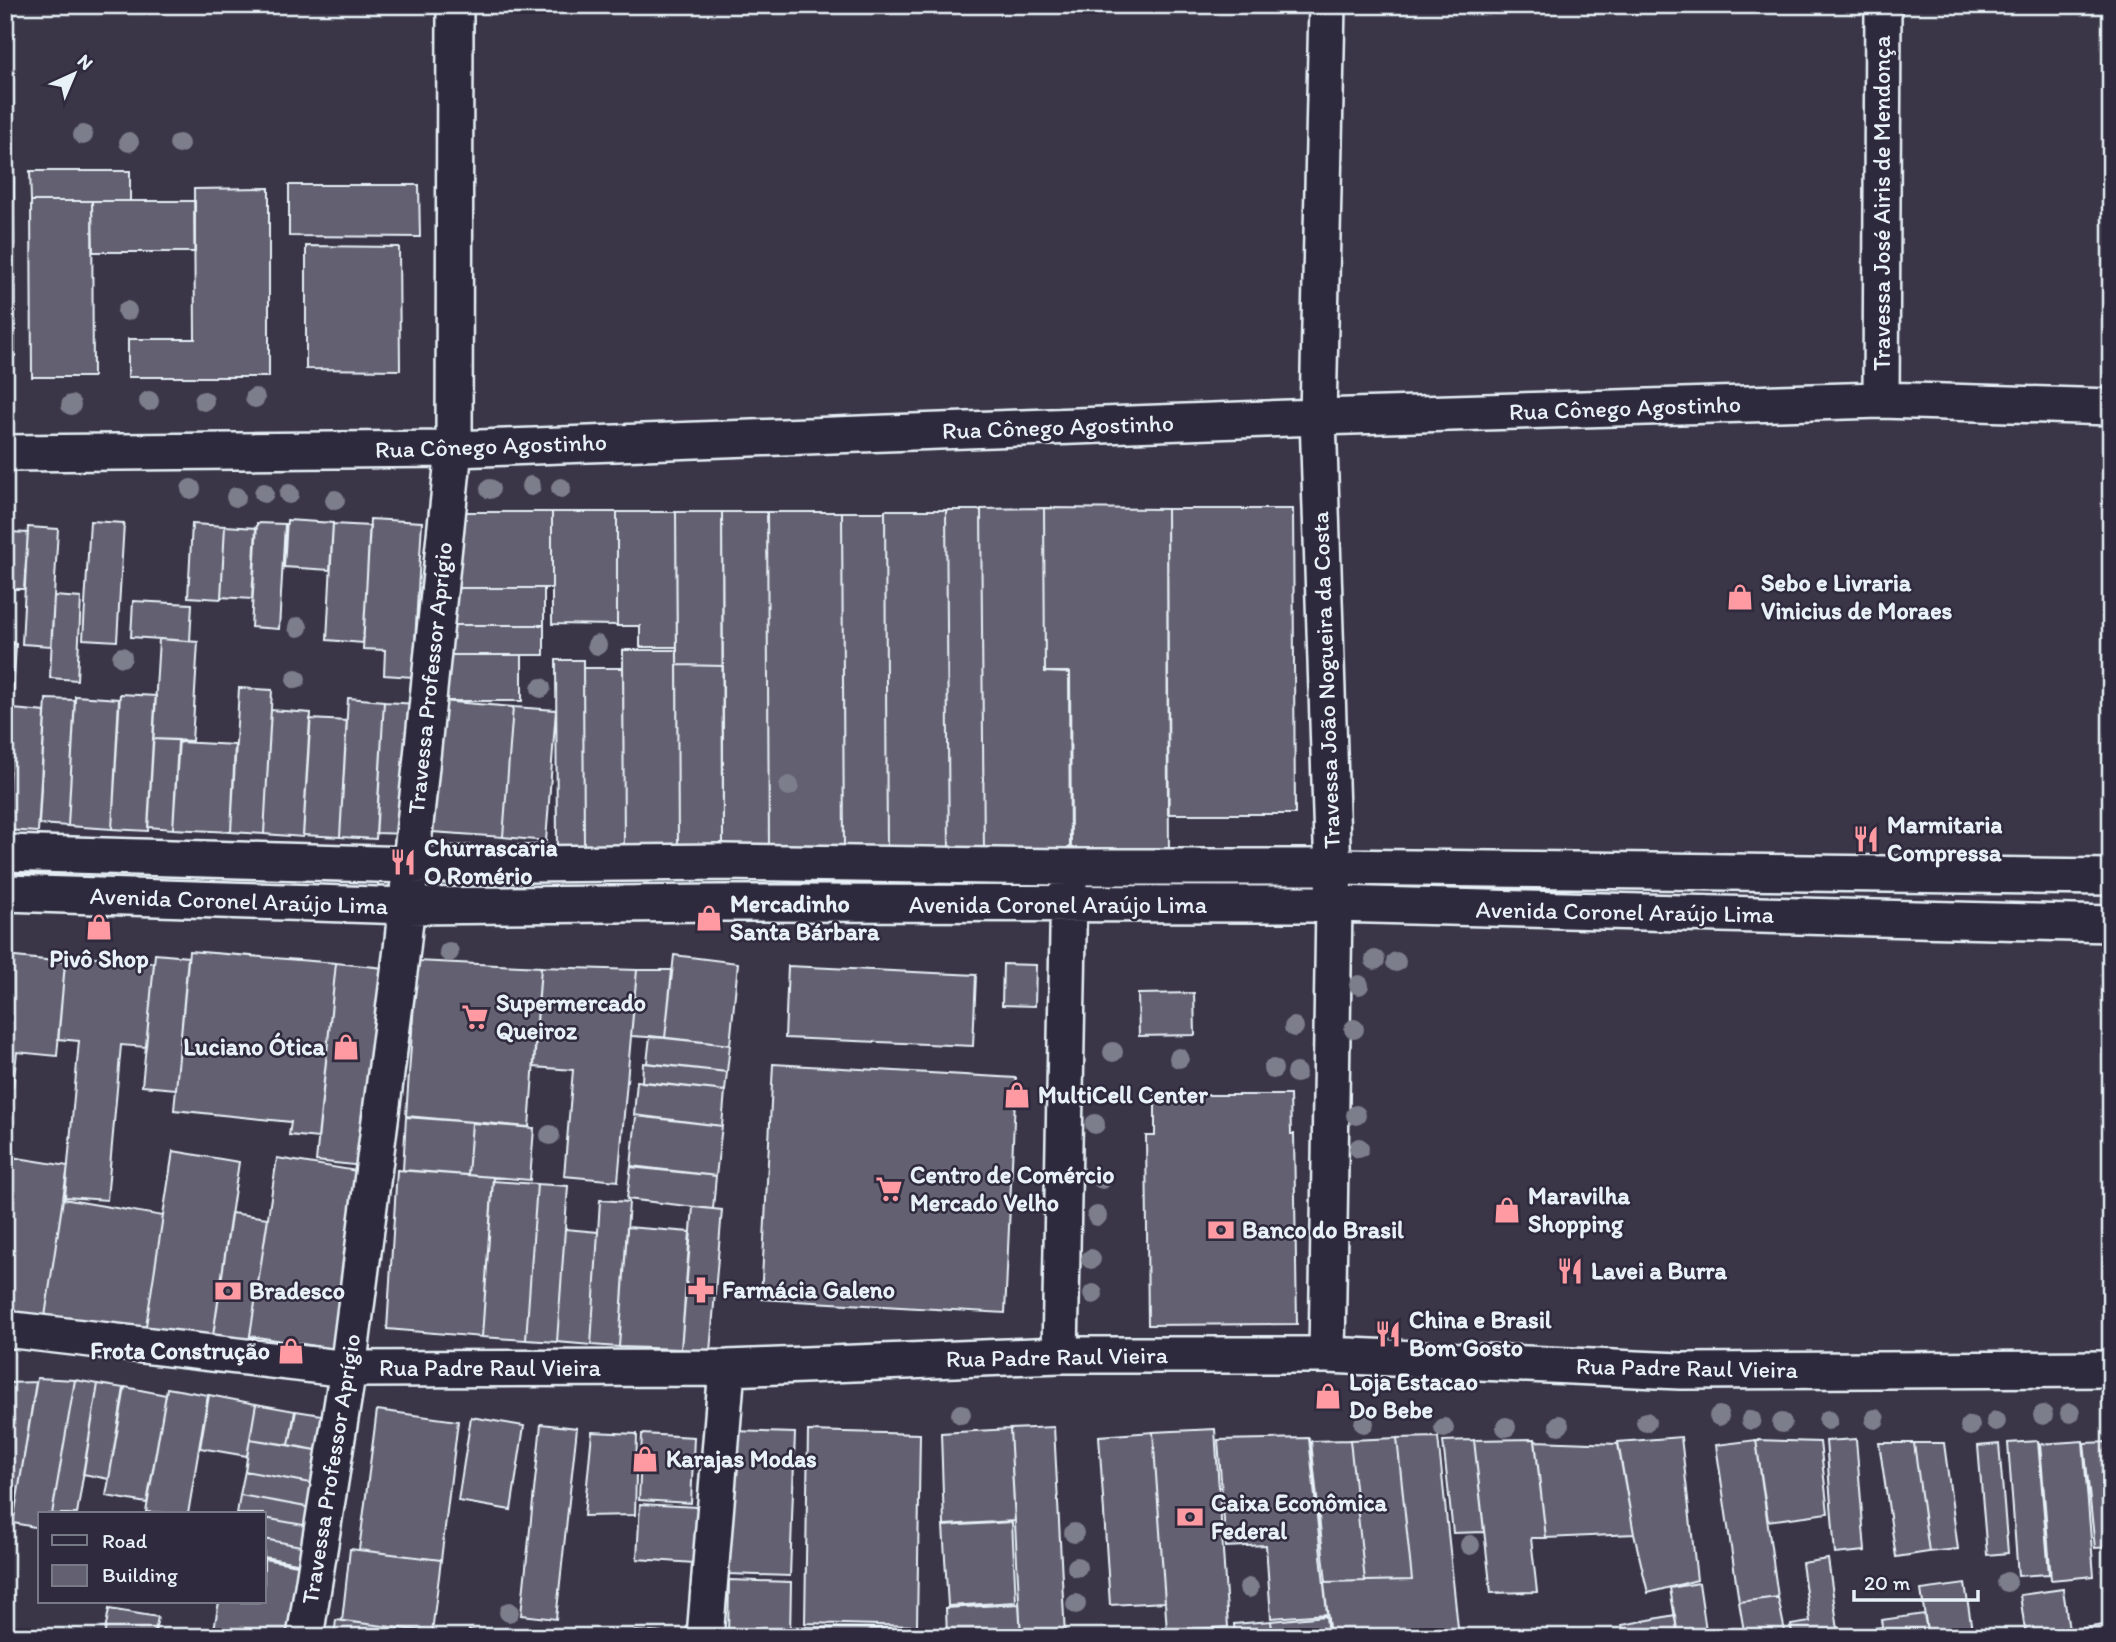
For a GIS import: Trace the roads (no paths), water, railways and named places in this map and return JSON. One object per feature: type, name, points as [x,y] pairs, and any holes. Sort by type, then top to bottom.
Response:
[{"type":"street","name":"Travessa Professor Aprígio","points":[[305,1637],[348,1369],[407,906],[454,449],[455,5]]},
{"type":"street","name":"Travessa João Nogueira da Costa","points":[[1327,1354],[1334,904],[1318,418],[1328,5]]},
{"type":"street","name":"Travessa José Airis de Mendonça","points":[[1881,400],[1883,5]]},
{"type":"street","name":"Rua Cônego Agostinho","points":[[5,453],[454,449],[1881,400],[2111,407]]},
{"type":"street","name":"Avenida Coronel Araújo Lima","points":[[5,853],[411,865],[722,862],[2111,877]]},
{"type":"street","points":[[721,903],[722,862]]},
{"type":"street","points":[[1060,1355],[1068,867]]},
{"type":"street","points":[[1677,871],[1678,913]]},
{"type":"street","points":[[2022,876],[2025,922]]},
{"type":"street","name":"Avenida Coronel Araújo Lima","points":[[5,893],[407,906],[721,903],[1334,904],[2111,924]]},
{"type":"street","name":"Rua Padre Raul Vieira","points":[[5,1329],[348,1369],[727,1368],[1060,1355],[1327,1354],[1680,1371],[2111,1369]]},
{"type":"street","points":[[705,1637],[727,1368]]},
{"type":"place","name":"Sebo e Livraria Vinicius de Moraes","points":[[1740,597]]},
{"type":"place","name":"Marmitaria Compressa","points":[[1866,839]]},
{"type":"place","name":"Churrascaria O Romério","points":[[403,862]]},
{"type":"place","name":"Mercadinho Santa Bárbara","points":[[709,918]]},
{"type":"place","name":"Pivô Shop","points":[[99,927]]},
{"type":"place","name":"Supermercado Queiroz","points":[[475,1017]]},
{"type":"place","name":"Luciano Ótica","points":[[346,1047]]},
{"type":"place","name":"MultiCell Center","points":[[1017,1095]]},
{"type":"place","name":"Centro de Comércio Mercado Velho","points":[[889,1189]]},
{"type":"place","name":"Maravilha Shopping","points":[[1507,1210]]},
{"type":"place","name":"Banco do Brasil","points":[[1221,1230]]},
{"type":"place","name":"Lavei a Burra","points":[[1570,1271]]},
{"type":"place","name":"Farmácia Galeno","points":[[701,1290]]},
{"type":"place","name":"Bradesco","points":[[228,1291]]},
{"type":"place","name":"China e Brasil Bom Gosto","points":[[1388,1334]]},
{"type":"place","name":"Frota Construção","points":[[291,1351]]},
{"type":"place","name":"Loja Estacao Do Bebe","points":[[1328,1396]]},
{"type":"place","name":"Karajas Modas","points":[[645,1459]]},
{"type":"place","name":"Caixa Econômica Federal","points":[[1190,1517]]}]
